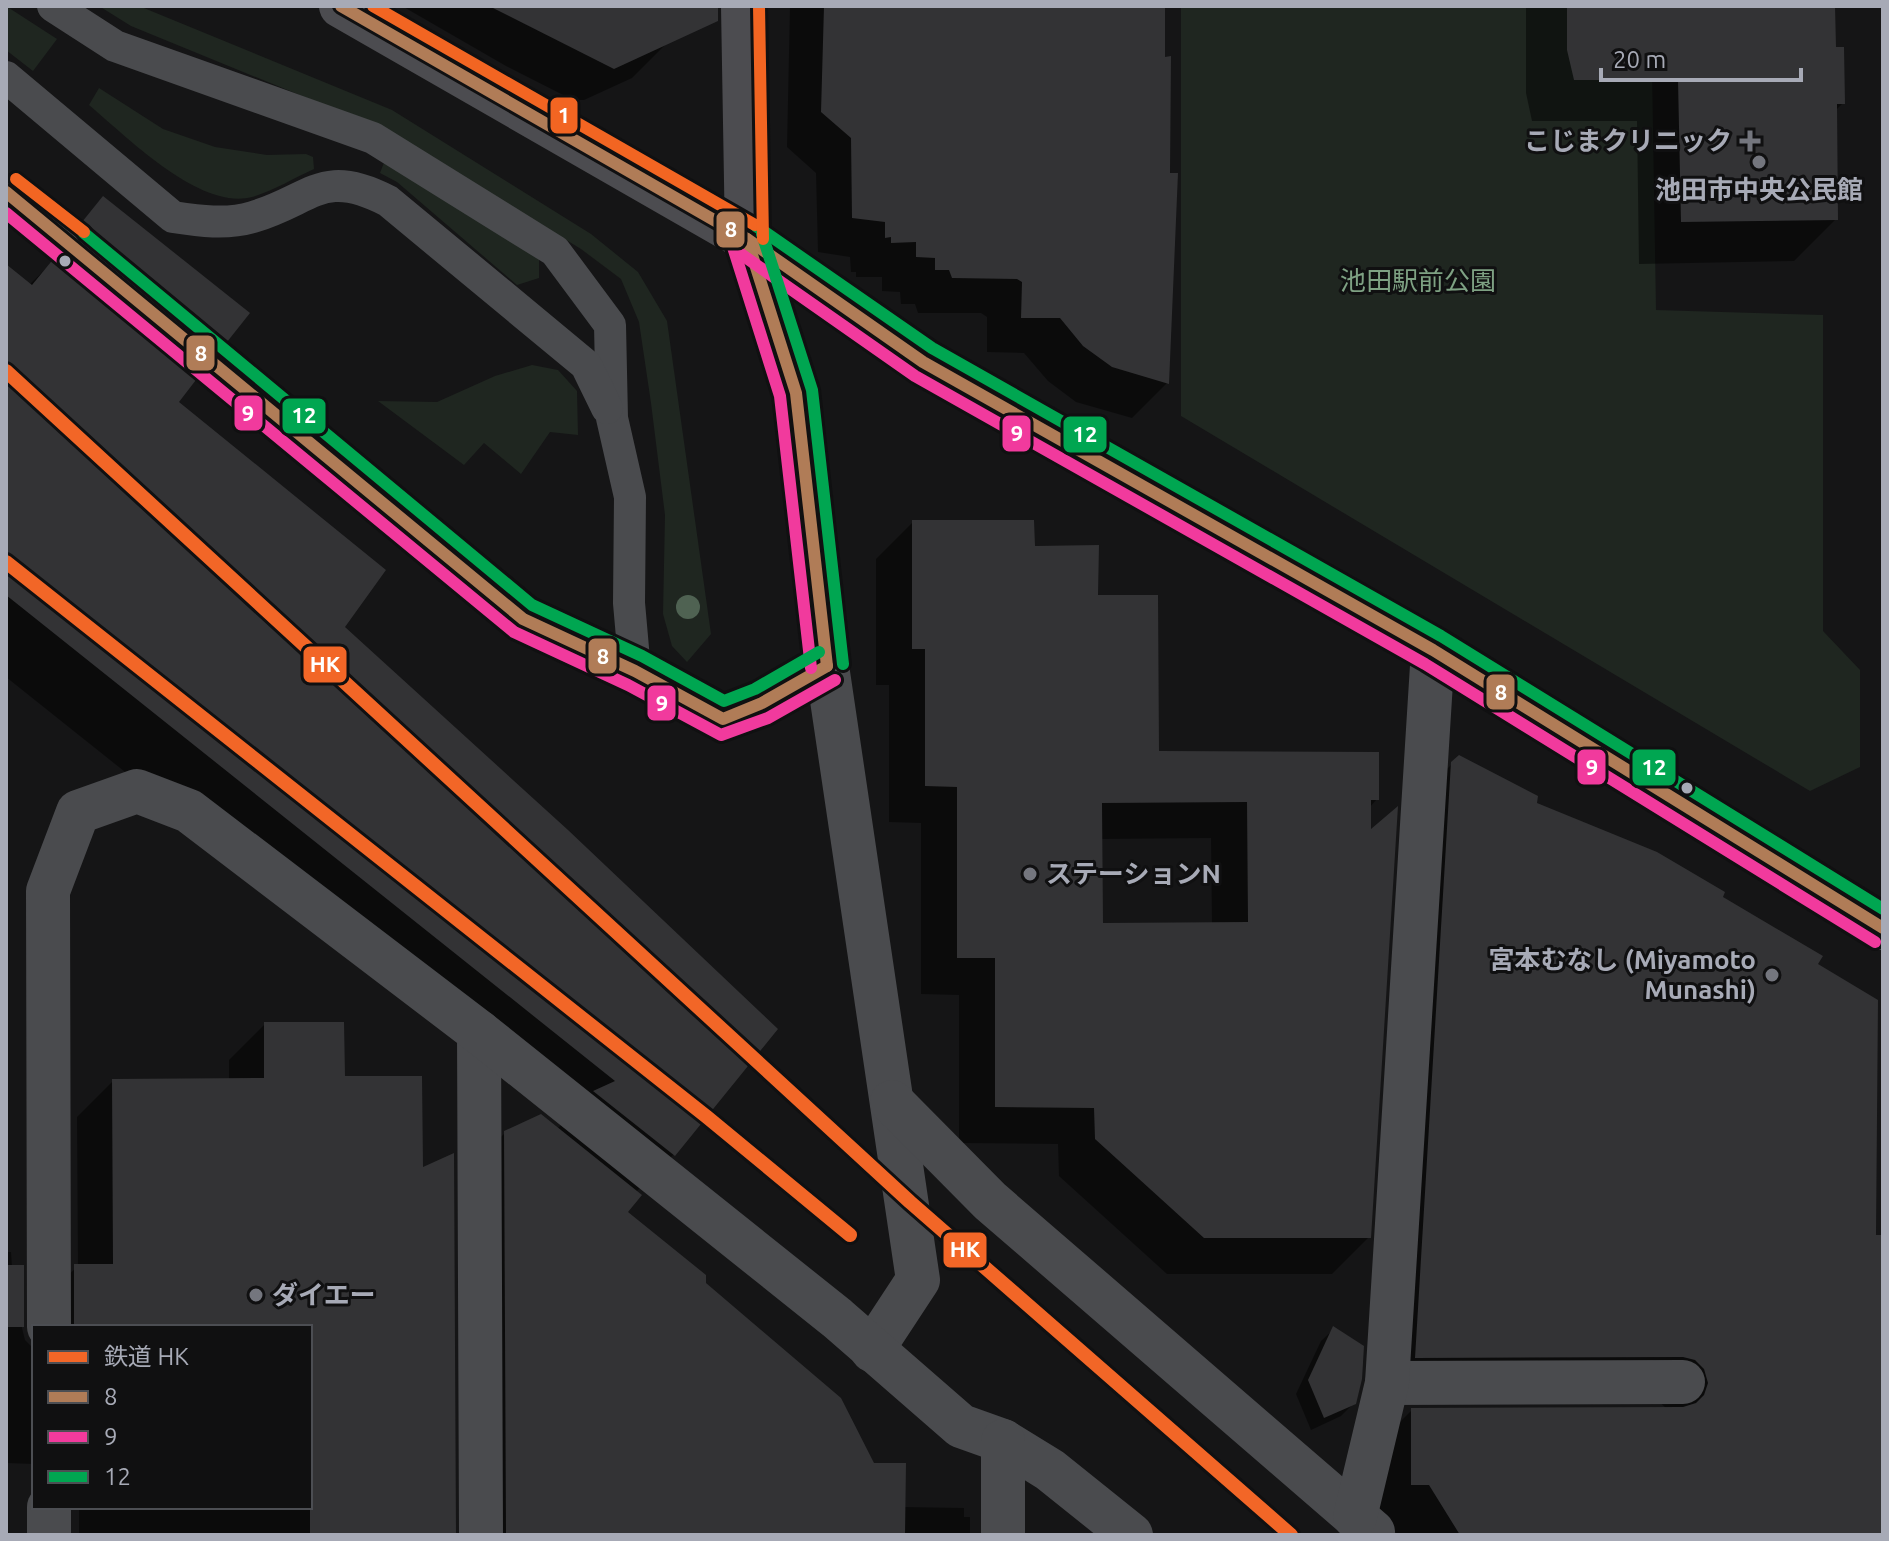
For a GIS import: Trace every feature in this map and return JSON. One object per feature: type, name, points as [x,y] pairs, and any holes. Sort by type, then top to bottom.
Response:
[{"type":"main road","points":[[341,6],[747,239],[923,362],[1433,650],[1883,928]]},
{"type":"main road","points":[[743,6],[747,239]]},
{"type":"street","points":[[747,239],[796,393],[827,666],[918,1280],[872,1350]]},
{"type":"street","points":[[1366,1526],[1387,1383],[1433,650]]},
{"type":"street","points":[[49,1325],[48,891],[78,812],[137,791],[189,811],[479,1032],[872,1350],[961,1426],[1003,1441],[1050,1470],[1131,1535]]},
{"type":"street","points":[[479,1032],[481,1535]]},
{"type":"street","points":[[892,1102],[990,1201],[1366,1526]]},
{"type":"street","points":[[1387,1383],[1683,1382]]},
{"type":"street","points":[[1003,1441],[1003,1535]]},
{"type":"street","points":[[49,1509],[49,1535]]},
{"type":"lane","points":[[53,6],[115,46],[373,138],[555,251],[610,325],[612,418],[630,497],[629,603],[635,671]]},
{"type":"lane","points":[[6,77],[173,217],[208,223],[252,218],[321,188],[356,185],[388,201],[586,365],[612,418]]},
{"type":"lane","points":[[6,192],[523,619],[635,671],[723,719],[762,703],[827,666]]},
{"type":"green space","points":[[6,6],[57,39],[33,71],[6,50]]},
{"type":"green space","points":[[99,6],[139,6],[392,110],[591,234],[638,272],[667,321],[711,634],[687,662],[672,646],[663,614],[665,515],[651,403],[639,322],[621,279],[581,249],[390,132],[131,26]]},
{"type":"green space","name":"池田駅前公園","points":[[1181,6],[1651,6],[1656,310],[1823,315],[1823,631],[1860,670],[1860,767],[1810,791],[1181,416]]},
{"type":"green space","points":[[99,88],[163,129],[215,147],[267,155],[306,154],[313,157],[314,169],[252,197],[232,198],[210,193],[165,168],[89,105]]},
{"type":"green space","points":[[385,160],[539,257],[539,278],[517,285],[397,182],[380,173]]},
{"type":"green space","points":[[532,365],[558,370],[577,391],[578,435],[550,432],[521,474],[484,443],[464,465],[378,401],[437,402],[495,376]]},
{"type":"building","points":[[489,6],[718,6],[718,21],[614,69]]},
{"type":"building","points":[[824,6],[1165,6],[1165,57],[1171,56],[1170,173],[1178,173],[1169,384],[1112,367],[1083,346],[1060,318],[1021,318],[1022,282],[1017,279],[952,278],[949,270],[935,270],[935,258],[916,257],[916,242],[891,243],[891,237],[885,238],[885,222],[852,218],[851,138],[821,112]]},
{"type":"building","name":"池田市中央公民館","points":[[1567,6],[1835,6],[1836,47],[1844,47],[1845,104],[1837,104],[1838,220],[1681,222],[1678,80],[1574,80],[1567,50]]},
{"type":"building","points":[[103,196],[250,313],[223,347],[78,227]]},
{"type":"building","points":[[55,257],[199,376],[179,402],[386,570],[345,627],[568,830],[778,1029],[675,1156],[593,1091],[615,1081],[6,595],[6,264],[32,285]]},
{"type":"building","name":"ステーションN","points":[[912,520],[1034,520],[1035,546],[1099,545],[1098,595],[1158,595],[1159,751],[1379,752],[1379,800],[1371,800],[1371,829],[1398,806],[1371,1238],[1204,1238],[1095,1139],[1094,1108],[995,1107],[995,958],[957,958],[957,787],[925,786],[925,649],[912,649]],"holes":[[[1247,802],[1248,922],[1103,923],[1102,803]]]},
{"type":"building","points":[[1459,755],[1538,796],[1537,803],[1657,852],[1725,892],[1723,897],[1823,956],[1818,964],[1878,1000],[1876,1235],[1882,1235],[1883,1535],[1460,1535],[1429,1485],[1411,1485],[1411,1408],[1683,1407],[1696,1403],[1704,1395],[1708,1383],[1704,1369],[1695,1360],[1683,1357],[1415,1358],[1451,762]]},
{"type":"building","name":"ダイエー","points":[[264,1022],[344,1022],[345,1076],[422,1076],[423,1167],[454,1153],[456,1535],[310,1535],[312,1325],[74,1325],[74,1264],[113,1264],[112,1079],[264,1078]]},
{"type":"building","points":[[541,1114],[642,1195],[628,1212],[706,1275],[706,1283],[841,1398],[874,1463],[906,1463],[905,1535],[506,1535],[504,1131]]},
{"type":"building","points":[[6,1265],[24,1265],[24,1327],[6,1327]]},
{"type":"building","points":[[1333,1326],[1364,1346],[1362,1379],[1356,1404],[1324,1418],[1308,1380]]},
{"type":"rail line","name":"HK","points":[[6,371],[910,1202],[1291,1535]]},
{"type":"rail line","name":"HK","points":[[6,562],[707,1117],[850,1235]]},
{"type":"transit line","name":"8","points":[[341,6],[747,239],[923,362],[1433,650],[1883,928]]},
{"type":"transit line","name":"1","points":[[373,6],[755,225]]},
{"type":"transit line","name":"1","points":[[759,6],[763,239]]},
{"type":"transit line","name":"1","points":[[16,179],[84,232]]},
{"type":"transit line","name":"8","points":[[6,192],[523,619],[635,671],[723,719],[762,703],[827,666]]},
{"type":"transit line","name":"9","points":[[6,213],[514,632],[628,685],[721,735],[768,718],[835,680]]},
{"type":"transit line","name":"12","points":[[756,226],[932,348],[1441,636],[1883,909]]},
{"type":"transit line","name":"12","points":[[84,233],[532,605],[642,656],[724,701],[755,689],[819,652]]},
{"type":"transit line","name":"12","points":[[762,234],[812,390],[843,664]]},
{"type":"transit line","name":"8","points":[[747,239],[796,393],[827,666]]},
{"type":"transit line","name":"9","points":[[732,244],[780,396],[811,668]]},
{"type":"transit line","name":"9","points":[[738,252],[915,376],[1425,664],[1875,942]]},
{"type":"place","name":"こじまクリニック","points":[[1750,141]]},
{"type":"place","name":"池田市中央公民館","points":[[1759,162]]},
{"type":"place","name":"ステーションN","points":[[1030,874]]},
{"type":"place","name":"宮本むなし (Miyamoto Munashi)","points":[[1772,975]]},
{"type":"place","name":"ダイエー","points":[[256,1295]]}]
